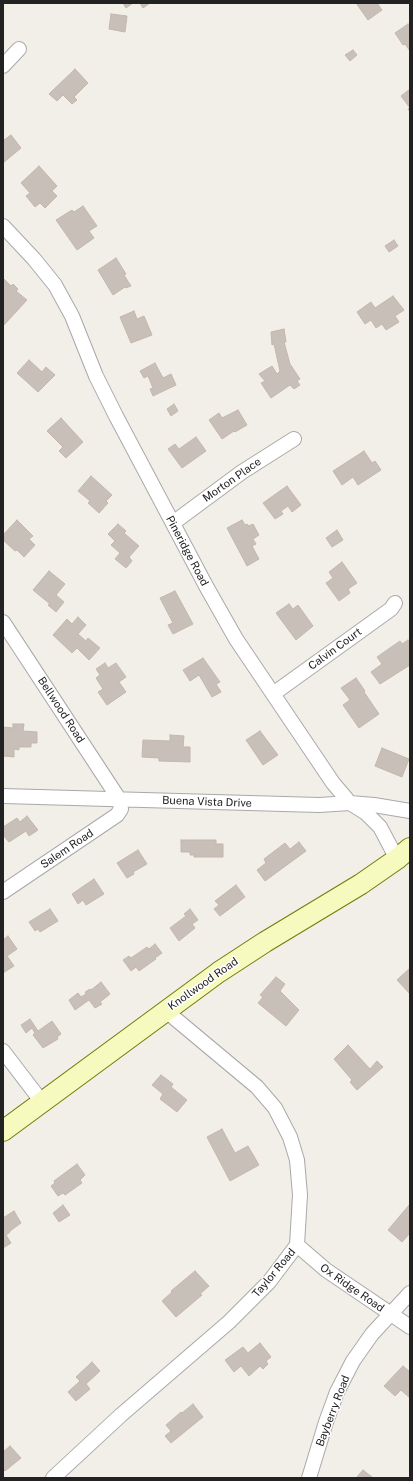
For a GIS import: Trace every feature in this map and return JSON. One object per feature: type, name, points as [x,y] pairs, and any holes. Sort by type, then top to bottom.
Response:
[{"type":"main road","name":"Knollwood Road","points":[[3,1131],[219,972],[264,942],[361,884],[403,854]]},
{"type":"street","points":[[3,66],[20,49]]},
{"type":"street","name":"Pineridge Road","points":[[3,226],[34,259],[55,285],[72,316],[96,376],[116,416],[236,639],[333,783],[350,803],[366,813],[380,826],[403,854]]},
{"type":"street","name":"Morton Place","points":[[173,523],[242,472],[294,439]]},
{"type":"street","name":"Calvin Court","points":[[273,694],[390,609],[395,603]]},
{"type":"street","name":"Bellwood Road","points":[[3,622],[119,799]]},
{"type":"street","name":"Buena Vista Drive","points":[[3,796],[319,805],[350,803],[410,811]]},
{"type":"street","name":"Salem Road","points":[[3,892],[118,816],[121,809],[119,799]]},
{"type":"street","name":"Taylor Road","points":[[53,1478],[121,1415],[229,1322],[269,1282],[297,1245],[300,1195],[297,1160],[290,1137],[275,1108],[258,1087],[166,1011]]},
{"type":"street","points":[[3,1051],[42,1102]]},
{"type":"street","name":"Ox Ridge Road","points":[[297,1245],[326,1270],[410,1327]]},
{"type":"street","name":"Bayberry Road","points":[[309,1478],[337,1392],[353,1361],[372,1334],[410,1293]]},
{"type":"building","points":[[123,3],[133,3],[126,8]]},
{"type":"building","points":[[140,3],[150,3],[143,8]]},
{"type":"building","points":[[356,3],[377,3],[382,10],[368,20]]},
{"type":"building","points":[[111,14],[127,16],[125,32],[109,29]]},
{"type":"building","points":[[408,24],[410,28],[410,51],[405,44],[403,45],[395,33]]},
{"type":"building","points":[[353,50],[357,55],[350,61],[345,55]]},
{"type":"building","points":[[75,69],[88,83],[74,97],[77,100],[72,104],[63,95],[57,101],[49,94]]},
{"type":"building","points":[[410,89],[410,108],[401,96]]},
{"type":"building","points":[[11,135],[21,148],[3,163],[3,139],[4,140]]},
{"type":"building","points":[[39,166],[57,186],[52,191],[57,196],[45,208],[40,203],[35,207],[26,196],[30,193],[21,183]]},
{"type":"building","points":[[83,206],[97,226],[89,231],[94,238],[77,250],[56,220],[72,210],[74,212]]},
{"type":"building","points":[[394,240],[398,246],[389,252],[385,246]]},
{"type":"building","points":[[116,258],[126,274],[124,275],[131,286],[125,287],[113,295],[98,270]]},
{"type":"building","points":[[3,278],[11,286],[13,284],[18,289],[16,291],[27,300],[3,326]]},
{"type":"building","points":[[393,296],[404,310],[395,316],[399,322],[386,330],[382,324],[376,328],[371,320],[365,324],[357,312],[371,302],[375,308]]},
{"type":"building","points":[[134,311],[137,319],[144,316],[152,335],[131,343],[120,317]]},
{"type":"building","points":[[284,329],[286,342],[284,342],[290,364],[300,379],[297,381],[300,385],[294,389],[290,385],[271,398],[261,383],[265,381],[259,374],[272,366],[277,374],[280,371],[274,344],[272,345],[271,332]]},
{"type":"building","points":[[29,360],[42,372],[46,367],[55,375],[38,392],[17,373]]},
{"type":"building","points":[[155,363],[163,378],[171,374],[176,385],[153,396],[150,389],[153,388],[148,376],[144,378],[140,371]]},
{"type":"building","points":[[174,404],[178,411],[171,416],[167,409]]},
{"type":"building","points":[[238,410],[247,425],[222,439],[209,420],[219,413],[222,418]]},
{"type":"building","points":[[61,418],[83,442],[66,458],[59,451],[63,447],[47,431]]},
{"type":"building","points":[[196,437],[206,451],[182,468],[168,449],[175,444],[179,449]]},
{"type":"building","points":[[364,451],[372,463],[375,461],[381,470],[358,485],[353,477],[342,485],[333,471]]},
{"type":"building","points":[[91,476],[112,495],[106,501],[108,503],[99,513],[88,503],[90,501],[78,491]]},
{"type":"building","points":[[287,486],[301,505],[292,512],[288,506],[281,511],[283,514],[275,519],[263,503]]},
{"type":"building","points":[[17,520],[33,536],[29,539],[35,545],[24,557],[3,540],[3,535]]},
{"type":"building","points":[[242,520],[245,525],[247,524],[249,526],[253,524],[259,535],[253,539],[256,544],[252,546],[259,559],[247,566],[227,528]]},
{"type":"building","points":[[118,524],[126,531],[124,533],[139,546],[129,557],[132,561],[126,568],[115,559],[120,553],[111,545],[115,541],[108,534]]},
{"type":"building","points":[[337,530],[343,540],[332,547],[326,538]]},
{"type":"building","points":[[342,562],[357,583],[348,589],[350,593],[339,601],[326,583],[333,578],[329,572]]},
{"type":"building","points":[[49,571],[65,584],[56,595],[64,602],[56,612],[48,605],[50,604],[33,590]]},
{"type":"building","points":[[175,591],[193,624],[173,634],[168,625],[173,623],[160,598]]},
{"type":"building","points":[[289,604],[293,609],[298,605],[313,626],[296,640],[276,613]]},
{"type":"building","points":[[78,617],[86,625],[78,634],[86,641],[88,638],[100,648],[89,660],[77,648],[72,653],[53,635],[67,619],[72,624]]},
{"type":"building","points":[[408,640],[410,642],[410,665],[380,684],[371,672],[382,664],[377,657],[400,641],[402,644]]},
{"type":"building","points":[[203,658],[220,682],[216,684],[221,692],[212,697],[199,675],[190,681],[183,670]]},
{"type":"building","points":[[105,663],[108,668],[116,663],[126,677],[119,682],[126,692],[107,705],[98,692],[103,689],[96,678],[100,675],[96,669]]},
{"type":"building","points":[[356,678],[379,714],[359,728],[343,705],[350,700],[341,688]]},
{"type":"building","points":[[13,724],[24,724],[23,731],[37,732],[37,743],[31,743],[31,747],[19,747],[19,750],[14,749],[14,757],[3,756],[3,727],[13,728]]},
{"type":"building","points":[[260,731],[278,755],[263,765],[246,740]]},
{"type":"building","points":[[170,735],[184,736],[183,747],[190,747],[190,762],[159,761],[159,758],[142,757],[143,740],[170,741]]},
{"type":"building","points":[[382,748],[409,759],[402,777],[375,766]]},
{"type":"building","points":[[27,816],[38,830],[29,836],[26,831],[9,842],[3,835],[3,827],[17,818],[20,822]]},
{"type":"building","points":[[181,840],[216,840],[216,844],[223,844],[223,857],[194,857],[194,855],[190,855],[190,852],[181,852]]},
{"type":"building","points":[[299,842],[306,851],[265,881],[257,870],[266,863],[264,859],[285,843],[290,849]]},
{"type":"building","points":[[138,850],[147,864],[133,872],[134,874],[127,878],[117,863]]},
{"type":"building","points":[[94,879],[104,894],[86,905],[83,900],[78,904],[72,894]]},
{"type":"building","points":[[236,885],[245,897],[220,916],[214,909],[219,905],[215,901]]},
{"type":"building","points":[[50,909],[58,921],[40,932],[38,929],[35,931],[29,922]]},
{"type":"building","points":[[190,909],[198,920],[192,924],[195,928],[179,941],[170,928],[186,916],[184,914]]},
{"type":"building","points":[[8,936],[17,949],[7,956],[14,966],[3,973],[3,940]]},
{"type":"building","points":[[155,944],[162,953],[139,971],[136,967],[131,971],[123,960],[129,956],[131,958],[147,947],[149,949]]},
{"type":"building","points":[[410,968],[410,994],[397,980]]},
{"type":"building","points":[[276,977],[285,984],[280,991],[299,1010],[286,1026],[258,1003],[263,997],[260,995]]},
{"type":"building","points":[[101,982],[110,994],[100,1002],[102,1004],[95,1008],[89,1000],[75,1010],[69,1000],[78,993],[81,997],[86,994],[85,992],[90,989],[91,990]]},
{"type":"building","points":[[30,1019],[38,1031],[52,1021],[61,1034],[57,1037],[58,1039],[43,1048],[33,1035],[35,1033],[32,1028],[26,1033],[21,1025]]},
{"type":"building","points":[[348,1045],[370,1069],[377,1061],[383,1067],[357,1090],[350,1082],[352,1080],[334,1059]]},
{"type":"building","points":[[161,1075],[173,1084],[171,1087],[187,1100],[177,1112],[160,1099],[163,1094],[152,1085]]},
{"type":"building","points":[[222,1129],[235,1153],[248,1146],[259,1165],[230,1181],[207,1137]]},
{"type":"building","points":[[77,1164],[85,1175],[80,1180],[82,1183],[65,1195],[63,1193],[58,1196],[51,1186],[55,1183],[54,1181]]},
{"type":"building","points":[[410,1204],[410,1233],[402,1242],[388,1230]]},
{"type":"building","points":[[63,1205],[70,1215],[59,1222],[53,1213]]},
{"type":"building","points":[[14,1211],[21,1223],[6,1235],[11,1243],[3,1248],[3,1218]]},
{"type":"building","points":[[195,1271],[209,1286],[200,1294],[202,1295],[176,1317],[162,1301],[172,1292],[171,1291]]},
{"type":"building","points":[[260,1343],[271,1357],[266,1361],[268,1364],[263,1369],[260,1366],[249,1376],[241,1366],[234,1372],[225,1360],[243,1347],[248,1353]]},
{"type":"building","points":[[92,1362],[100,1371],[86,1384],[90,1389],[76,1401],[68,1392],[80,1381],[76,1377]]},
{"type":"building","points":[[403,1366],[410,1372],[410,1398],[401,1390],[395,1396],[384,1386]]},
{"type":"building","points":[[193,1404],[203,1417],[171,1443],[165,1436],[171,1431],[166,1425]]},
{"type":"building","points":[[10,1446],[21,1458],[5,1471],[3,1469],[3,1452]]},
{"type":"building","points":[[363,1470],[372,1477],[356,1478]]}]
